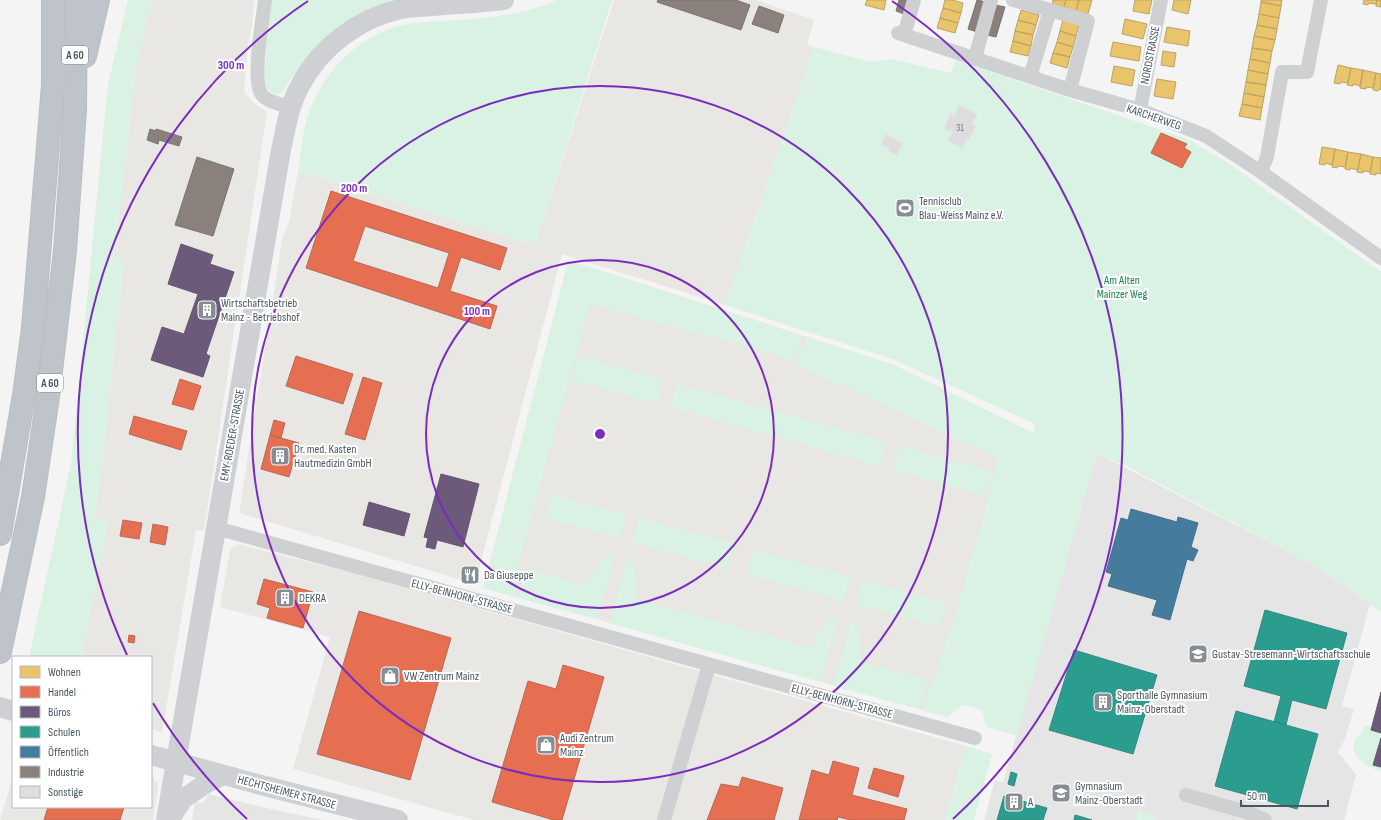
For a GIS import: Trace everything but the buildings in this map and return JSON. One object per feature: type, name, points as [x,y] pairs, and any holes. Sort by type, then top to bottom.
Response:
[{"type":"highway","name":"A 60","points":[[0,534],[24,395],[33,328],[53,85],[53,0]]},
{"type":"highway","name":"A 60","points":[[0,652],[33,497],[48,397],[65,251],[75,110],[76,0]]},
{"type":"highway","points":[[75,110],[88,40],[98,0]]},
{"type":"street","points":[[265,0],[257,80],[259,91],[263,97],[291,108]]},
{"type":"street","name":"EMY-ROEDER-STRASSE","points":[[168,820],[176,763],[281,150],[291,108],[299,86],[320,57],[340,38],[359,24],[379,15],[402,9],[504,0]]},
{"type":"street","name":"KARCHERWEG","points":[[914,0],[901,34],[1070,90],[1140,110],[1206,136],[1261,172],[1381,258]]},
{"type":"street","points":[[975,58],[991,0]]},
{"type":"street","points":[[1014,0],[1088,21],[1070,90]]},
{"type":"street","name":"NORDSTRASSE","points":[[1140,110],[1161,0]]},
{"type":"street","points":[[1261,172],[1267,157],[1282,72],[1307,72],[1321,0]]},
{"type":"street","points":[[1030,77],[1050,10]]},
{"type":"street","name":"ELLY-BEINHORN-STRASSE","points":[[216,528],[975,738]]},
{"type":"street","points":[[664,820],[709,664]]},
{"type":"street","points":[[0,707],[12,711]]},
{"type":"street","name":"HECHTSHEIMER STRASSE","points":[[152,755],[176,763],[398,820]]},
{"type":"street","points":[[168,820],[178,805],[188,794],[223,775]]},
{"type":"street","points":[[1186,795],[1250,813],[1265,820]]},
{"type":"shaded area","points":[[152,0],[254,0],[252,26],[248,44],[244,92],[255,104],[267,112],[204,531],[196,530],[162,733],[152,729],[152,656],[81,656],[108,522],[94,519],[101,470],[124,260],[114,258],[137,61]]},
{"type":"shaded area","points":[[614,0],[755,0],[814,20],[807,44],[814,47],[725,305],[562,254],[475,584],[239,513],[282,239],[289,222],[298,171],[535,245]]},
{"type":"shaded area","points":[[568,262],[606,272],[894,365],[1033,433],[948,717],[484,588]]},
{"type":"shaded area","name":"Gustav-Stresemann-Wirtschaftsschule","points":[[1097,453],[1319,568],[1370,604],[1342,706],[1354,709],[1345,739],[1338,752],[1356,775],[1344,820],[984,820],[995,780],[1003,782]]},
{"type":"shaded area","points":[[238,544],[348,572],[966,746],[945,820],[474,820],[293,769],[330,637],[220,607],[230,550]]},
{"type":"shaded area","points":[[152,774],[155,781],[158,782],[153,820],[0,820],[12,779],[12,808],[152,808]]},
{"type":"shaded area","points":[[209,794],[324,820],[192,820],[195,802],[203,803]]},
{"type":"green space","points":[[128,0],[152,0],[137,61],[114,258],[124,260],[101,470],[94,519],[108,522],[81,656],[30,656],[71,464],[108,84]]},
{"type":"green space","points":[[270,0],[420,0],[393,4],[293,79],[292,77],[282,92],[276,95],[266,88],[264,82]]},
{"type":"green space","points":[[556,0],[612,0],[535,245],[298,171],[305,124],[314,101],[322,85],[332,71],[358,46],[389,29],[407,24],[472,19],[522,12],[546,5]]},
{"type":"green space","name":"Am Alten Mainzer Weg","points":[[814,47],[870,62],[892,59],[950,73],[956,60],[1190,140],[1234,167],[1381,272],[1381,612],[1319,568],[1130,468],[1097,453],[1017,736],[986,727],[982,710],[963,705],[948,717],[923,711],[932,681],[934,682],[948,634],[950,634],[998,463],[995,462],[996,457],[795,364],[807,337],[894,365],[1033,433],[1035,424],[895,360],[725,305]]},
{"type":"green space","points":[[568,262],[573,262],[803,336],[791,362],[773,354],[590,304],[517,569],[521,570],[514,597],[483,588]]},
{"type":"green space","points":[[579,356],[664,380],[658,404],[572,380]]},
{"type":"green space","points":[[677,384],[886,442],[880,466],[670,407]]},
{"type":"green space","points":[[900,446],[993,472],[986,496],[893,470]]},
{"type":"green space","points":[[552,494],[626,515],[620,538],[545,518]]},
{"type":"green space","points":[[639,518],[734,544],[727,568],[632,542]]},
{"type":"green space","points":[[754,550],[850,577],[843,601],[747,574]]},
{"type":"green space","points":[[607,554],[615,556],[597,619],[518,598],[527,569],[584,585]]},
{"type":"green space","points":[[627,561],[634,561],[637,599],[808,647],[831,616],[838,619],[820,682],[609,623]]},
{"type":"green space","points":[[863,580],[946,603],[939,627],[856,604]]},
{"type":"green space","points":[[854,622],[858,623],[862,662],[927,680],[919,709],[833,686],[850,625]]},
{"type":"green space","points":[[1364,725],[1371,727],[1371,730],[1381,733],[1381,738],[1373,765],[1381,767],[1381,771],[1364,763],[1353,749],[1356,737],[1363,732]]},
{"type":"green space","points":[[966,746],[992,754],[974,820],[945,820]]},
{"type":"green space","points":[[1139,809],[1156,818],[1156,820],[1136,820]]},
{"type":"place","name":"Tennisclub Blau-Weiss Mainz e.V.","points":[[905,208]]},
{"type":"place","name":"Wirtschaftsbetrieb Mainz - Betriebshof","points":[[207,310]]},
{"type":"place","name":"Dr. med. Kasten Hautmedizin GmbH","points":[[280,456]]},
{"type":"place","name":"Da Giuseppe","points":[[470,575]]},
{"type":"place","name":"DEKRA","points":[[285,598]]},
{"type":"place","name":"Gustav-Stresemann-Wirtschaftsschule","points":[[1198,654]]},
{"type":"place","name":"VW Zentrum Mainz","points":[[390,676]]},
{"type":"place","name":"Sporthalle Gymnasium Mainz-Oberstadt","points":[[1103,702]]},
{"type":"place","name":"Audi Zentrum Mainz","points":[[546,745]]},
{"type":"place","name":"Gymnasium Mainz-Oberstadt","points":[[1061,793]]},
{"type":"place","name":"A","points":[[1014,802]]}]
